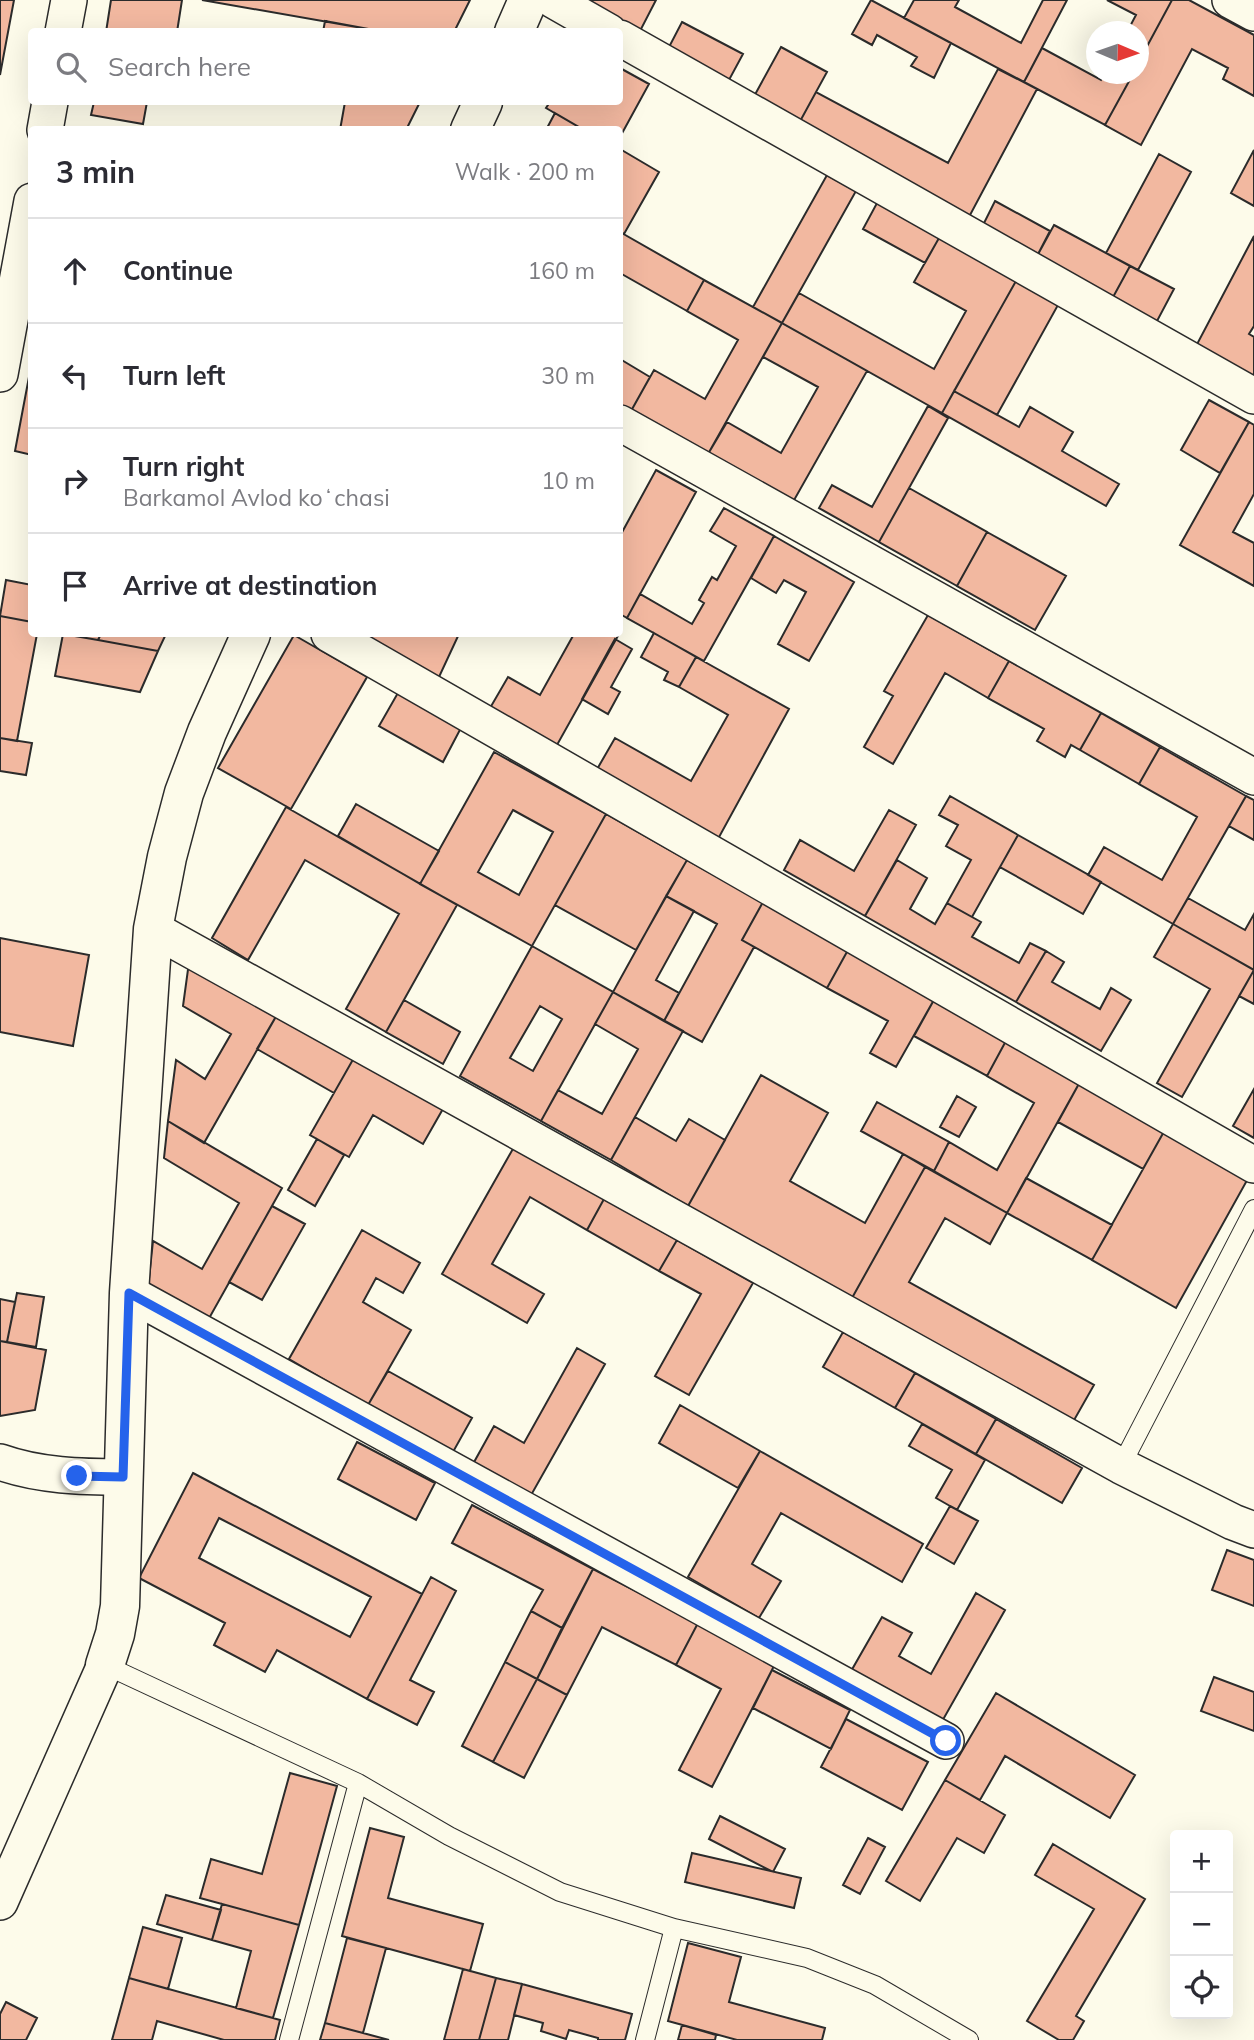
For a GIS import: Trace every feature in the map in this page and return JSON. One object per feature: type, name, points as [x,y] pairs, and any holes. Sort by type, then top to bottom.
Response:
[{"type":"street","points":[[64,28],[69,0]]},
{"type":"street","points":[[516,28],[528,0]]},
{"type":"street","points":[[553,0],[602,28]]},
{"type":"street","points":[[1230,0],[1254,13]]},
{"type":"street","points":[[623,39],[1254,396]]},
{"type":"street","points":[[46,126],[49,105]]},
{"type":"street","points":[[472,126],[482,105]]},
{"type":"street","points":[[0,374],[28,220]]},
{"type":"street","points":[[623,425],[1254,777]]},
{"type":"street","points":[[0,1902],[105,1665],[115,1634],[120,1606],[129,1293],[153,929],[167,857],[184,793],[207,732],[249,637]]},
{"type":"street","points":[[334,637],[1254,1165]]},
{"type":"street","points":[[153,929],[1121,1466],[1254,1530]]},
{"type":"street","points":[[129,1293],[946,1741]]},
{"type":"street","points":[[0,1462],[77,1476],[123,1477]]},
{"type":"lane","points":[[1121,1466],[1254,1209]]},
{"type":"lane","points":[[105,1665],[358,1783],[449,1836],[560,1892],[674,1928],[807,1958],[875,1985],[969,2040]]},
{"type":"lane","points":[[289,2040],[358,1783]]},
{"type":"lane","points":[[645,2040],[674,1928]]},
{"type":"building","points":[[0,0],[14,0],[0,75]]},
{"type":"building","points":[[111,0],[182,0],[178,28],[107,28]]},
{"type":"building","points":[[202,0],[470,0],[456,28],[362,28]]},
{"type":"building","points":[[577,0],[656,0],[639,33]]},
{"type":"building","points":[[871,0],[951,43],[934,78],[911,66],[917,57],[877,35],[872,45],[852,34]]},
{"type":"building","points":[[914,0],[959,0],[955,7],[1021,43],[1043,0],[1067,0],[1024,82],[904,18]]},
{"type":"building","points":[[1107,0],[1172,0],[1149,43],[1149,21],[1133,21],[1136,15]]},
{"type":"building","points":[[1172,0],[1189,0],[1254,35],[1254,96],[1223,79],[1228,68],[1192,49],[1141,145],[1105,125],[1128,84],[1149,84],[1149,43]]},
{"type":"building","points":[[325,21],[363,28],[324,28]]},
{"type":"building","points":[[682,22],[743,54],[729,80],[669,47]]},
{"type":"building","points":[[781,47],[827,72],[798,125],[752,100]]},
{"type":"building","points":[[1042,48],[1086,72],[1086,84],[1128,84],[1105,125],[1024,82]]},
{"type":"building","points":[[998,69],[1037,89],[969,217],[798,125],[816,92],[948,163]]},
{"type":"building","points":[[623,70],[649,84],[623,132],[623,126],[577,126],[546,108],[548,105],[623,105]]},
{"type":"building","points":[[93,105],[146,105],[143,124],[91,115]]},
{"type":"building","points":[[344,105],[418,105],[408,126],[341,126]]},
{"type":"building","points":[[555,113],[577,126],[548,126]]},
{"type":"building","points":[[1254,150],[1254,206],[1231,193]]},
{"type":"building","points":[[623,151],[659,172],[623,234]]},
{"type":"building","points":[[1159,154],[1191,172],[1138,270],[1106,253]]},
{"type":"building","points":[[827,175],[856,191],[782,323],[753,307]]},
{"type":"building","points":[[995,201],[1050,231],[1036,258],[981,229]]},
{"type":"building","points":[[877,203],[939,238],[925,263],[863,229]]},
{"type":"building","points":[[1054,225],[1130,266],[1112,299],[1036,258]]},
{"type":"building","points":[[623,234],[704,280],[687,311],[623,275]]},
{"type":"building","points":[[1254,236],[1254,326],[1249,334],[1254,337],[1254,380],[1195,348]]},
{"type":"building","points":[[939,238],[1016,281],[942,413],[782,323],[799,293],[934,369],[966,311],[914,282]]},
{"type":"building","points":[[1130,266],[1174,289],[1156,323],[1112,299]]},
{"type":"building","points":[[704,280],[782,323],[708,454],[631,411],[654,370],[705,399],[738,340],[687,311]]},
{"type":"building","points":[[1016,281],[1058,305],[997,415],[954,391]]},
{"type":"building","points":[[782,323],[867,371],[793,502],[708,454],[727,422],[781,453],[818,387],[763,357]]},
{"type":"building","points":[[623,361],[650,377],[631,411],[623,406]]},
{"type":"building","points":[[28,382],[28,454],[15,451]]},
{"type":"building","points":[[954,391],[1019,427],[1030,407],[1073,432],[1062,451],[1119,484],[1106,506],[942,413]]},
{"type":"building","points":[[1209,400],[1249,422],[1220,473],[1181,450]]},
{"type":"building","points":[[928,406],[948,418],[879,542],[819,508],[832,485],[872,507]]},
{"type":"building","points":[[1249,422],[1254,425],[1254,494],[1233,532],[1254,543],[1254,586],[1180,545]]},
{"type":"building","points":[[656,470],[696,492],[627,618],[623,616],[623,530]]},
{"type":"building","points":[[909,488],[987,532],[957,586],[879,542]]},
{"type":"building","points":[[724,508],[774,536],[704,661],[627,618],[640,594],[692,624],[704,603],[699,600],[712,577],[717,580],[736,546],[710,531]]},
{"type":"building","points":[[987,532],[1066,576],[1035,630],[957,586]]},
{"type":"building","points":[[774,536],[854,582],[809,661],[778,644],[806,592],[784,580],[776,593],[751,578]]},
{"type":"building","points":[[6,580],[28,584],[28,621],[0,616]]},
{"type":"building","points":[[928,615],[1009,661],[988,698],[945,673],[893,764],[864,747],[893,696],[884,691]]},
{"type":"building","points":[[0,616],[28,621],[28,637],[36,637],[17,741],[0,738]]},
{"type":"building","points":[[654,633],[696,657],[679,687],[664,680],[668,672],[641,657]]},
{"type":"building","points":[[62,637],[80,637],[158,651],[140,692],[55,676]]},
{"type":"building","points":[[100,637],[165,637],[158,651],[98,640]]},
{"type":"building","points":[[293,637],[297,637],[367,677],[291,809],[218,768]]},
{"type":"building","points":[[351,637],[458,637],[439,677]]},
{"type":"building","points":[[572,637],[617,637],[557,745],[490,708],[508,677],[540,695]]},
{"type":"building","points":[[615,639],[632,649],[611,687],[620,692],[608,714],[582,699]]},
{"type":"building","points":[[696,657],[789,709],[718,839],[596,771],[615,738],[691,781],[728,715],[679,687]]},
{"type":"building","points":[[1009,661],[1101,713],[1080,750],[1071,745],[1065,757],[1037,741],[1044,729],[988,698]]},
{"type":"building","points":[[399,691],[462,726],[443,762],[379,726]]},
{"type":"building","points":[[1101,713],[1160,747],[1139,784],[1080,750]]},
{"type":"building","points":[[0,738],[32,743],[26,775],[0,771]]},
{"type":"building","points":[[1160,747],[1246,796],[1173,924],[1088,875],[1104,847],[1162,880],[1197,817],[1139,784]]},
{"type":"building","points":[[494,752],[606,814],[532,946],[420,884]],"holes":[[[513,810],[553,832],[519,895],[478,872]]]},
{"type":"building","points":[[950,796],[1018,835],[972,917],[947,903],[971,860],[946,846],[958,825],[939,815]]},
{"type":"building","points":[[1246,796],[1254,800],[1254,840],[1229,826]]},
{"type":"building","points":[[356,804],[439,851],[420,884],[338,836]]},
{"type":"building","points":[[286,807],[457,905],[386,1032],[346,1009],[399,914],[305,860],[248,960],[212,938]]},
{"type":"building","points":[[889,810],[916,825],[865,916],[784,870],[800,840],[854,871]]},
{"type":"building","points":[[606,814],[687,860],[636,950],[555,905]]},
{"type":"building","points":[[1018,835],[1101,882],[1083,914],[1000,867]]},
{"type":"building","points":[[687,860],[763,902],[742,940],[754,947],[702,1042],[664,1021],[717,924],[666,896]]},
{"type":"building","points":[[897,860],[927,878],[910,909],[935,924],[947,903],[981,922],[972,937],[1019,963],[1030,943],[1046,951],[1016,1002],[865,916]]},
{"type":"building","points":[[666,896],[694,911],[656,980],[679,993],[664,1021],[613,992]]},
{"type":"building","points":[[1188,898],[1245,930],[1254,914],[1254,970],[1173,924]]},
{"type":"building","points":[[763,902],[848,950],[827,988],[742,940]]},
{"type":"building","points":[[1173,924],[1254,970],[1182,1097],[1157,1083],[1210,989],[1154,957]]},
{"type":"building","points":[[0,938],[89,955],[73,1046],[0,1032]]},
{"type":"building","points":[[532,946],[613,992],[541,1121],[460,1076]],"holes":[[[540,1006],[562,1019],[533,1071],[510,1058]]]},
{"type":"building","points":[[848,950],[935,998],[896,1067],[870,1053],[888,1021],[827,988]]},
{"type":"building","points":[[1046,951],[1064,962],[1052,982],[1100,1009],[1111,988],[1131,1000],[1101,1051],[1016,1002]]},
{"type":"building","points":[[189,962],[278,1013],[204,1143],[168,1121],[176,1060],[205,1079],[231,1034],[183,1006]]},
{"type":"building","points":[[1254,970],[1254,1004],[1239,996]]},
{"type":"building","points":[[613,992],[683,1031],[611,1160],[541,1121],[558,1090],[602,1114],[638,1049],[595,1024]]},
{"type":"building","points":[[935,998],[1007,1039],[987,1076],[914,1036]]},
{"type":"building","points":[[404,1000],[460,1032],[443,1064],[386,1032]]},
{"type":"building","points":[[278,1013],[355,1056],[334,1093],[257,1049]]},
{"type":"building","points":[[1007,1039],[1081,1080],[1007,1213],[934,1171],[949,1142],[997,1170],[1034,1103],[987,1076]]},
{"type":"building","points":[[355,1056],[444,1107],[423,1144],[373,1115],[349,1157],[310,1135]]},
{"type":"building","points":[[761,1075],[828,1113],[790,1181],[865,1223],[903,1154],[925,1167],[852,1298],[688,1206]]},
{"type":"building","points":[[1081,1080],[1166,1128],[1143,1169],[1058,1122]]},
{"type":"building","points":[[1254,1089],[1254,1138],[1233,1126]]},
{"type":"building","points":[[957,1096],[976,1107],[959,1137],[940,1127]]},
{"type":"building","points":[[877,1102],[949,1142],[934,1171],[861,1131]]},
{"type":"building","points":[[635,1117],[676,1141],[689,1119],[725,1140],[688,1206],[611,1160]]},
{"type":"building","points":[[168,1121],[282,1188],[207,1322],[148,1288],[153,1241],[202,1269],[239,1203],[164,1158]]},
{"type":"building","points":[[1166,1128],[1250,1175],[1176,1308],[1092,1260]]},
{"type":"building","points":[[317,1139],[344,1155],[315,1206],[288,1190]]},
{"type":"building","points":[[514,1147],[604,1199],[587,1230],[530,1197],[492,1264],[544,1294],[527,1323],[442,1274]]},
{"type":"building","points":[[925,1167],[1007,1213],[990,1244],[945,1218],[909,1282],[1094,1385],[1073,1422],[852,1298]]},
{"type":"building","points":[[1026,1178],[1112,1225],[1092,1260],[1007,1213]]},
{"type":"building","points":[[604,1199],[677,1240],[659,1271],[587,1230]]},
{"type":"building","points":[[272,1206],[305,1224],[262,1300],[229,1282]]},
{"type":"building","points":[[362,1230],[420,1263],[403,1293],[376,1278],[363,1302],[411,1330],[368,1405],[289,1359]]},
{"type":"building","points":[[677,1240],[753,1283],[689,1395],[655,1376],[701,1294],[659,1271]]},
{"type":"building","points":[[17,1293],[44,1297],[36,1347],[7,1342]]},
{"type":"building","points":[[0,1299],[15,1302],[7,1342],[0,1341]]},
{"type":"building","points":[[843,1332],[915,1373],[895,1408],[823,1367]]},
{"type":"building","points":[[0,1341],[46,1350],[35,1410],[0,1416]]},
{"type":"building","points":[[577,1348],[605,1364],[530,1497],[473,1464],[494,1426],[524,1443]]},
{"type":"building","points":[[388,1371],[472,1418],[453,1452],[368,1405]]},
{"type":"building","points":[[915,1373],[996,1419],[976,1454],[895,1408]]},
{"type":"building","points":[[680,1405],[760,1451],[738,1488],[659,1443]]},
{"type":"building","points":[[996,1419],[1082,1468],[1062,1503],[976,1454]]},
{"type":"building","points":[[922,1424],[985,1460],[957,1510],[936,1498],[952,1470],[909,1446]]},
{"type":"building","points":[[357,1442],[435,1483],[416,1520],[338,1479]]},
{"type":"building","points":[[760,1451],[923,1544],[902,1582],[781,1513],[752,1564],[781,1581],[759,1618],[688,1577]]},
{"type":"building","points":[[193,1473],[422,1594],[367,1699],[277,1650],[265,1672],[214,1645],[225,1623],[139,1578]],"holes":[[[219,1518],[371,1597],[350,1637],[199,1558]]]},
{"type":"building","points":[[472,1505],[593,1569],[562,1628],[531,1611],[543,1590],[452,1543]]},
{"type":"building","points":[[950,1506],[978,1521],[954,1564],[926,1548]]},
{"type":"building","points":[[1227,1550],[1254,1560],[1254,1606],[1212,1590]]},
{"type":"building","points":[[593,1569],[698,1623],[676,1665],[602,1627],[567,1695],[537,1679]]},
{"type":"building","points":[[431,1577],[456,1591],[410,1680],[434,1692],[417,1725],[367,1699]]},
{"type":"building","points":[[976,1593],[1005,1610],[940,1725],[850,1673],[882,1617],[912,1633],[899,1656],[931,1674]]},
{"type":"building","points":[[531,1611],[562,1628],[537,1679],[505,1662]]},
{"type":"building","points":[[698,1623],[775,1664],[712,1787],[679,1770],[721,1689],[676,1665]]},
{"type":"building","points":[[505,1662],[537,1679],[493,1762],[462,1746]]},
{"type":"building","points":[[772,1670],[850,1710],[831,1749],[753,1708]]},
{"type":"building","points":[[1214,1677],[1254,1692],[1254,1731],[1201,1711]]},
{"type":"building","points":[[537,1679],[567,1695],[524,1778],[493,1762]]},
{"type":"building","points":[[996,1693],[1135,1775],[1110,1818],[1005,1756],[980,1800],[945,1780]]},
{"type":"building","points":[[846,1719],[928,1762],[902,1810],[821,1767]]},
{"type":"building","points":[[290,1773],[337,1786],[299,1925],[200,1898],[211,1859],[262,1874]]},
{"type":"building","points":[[945,1780],[1005,1815],[984,1853],[957,1838],[920,1901],[886,1881]]},
{"type":"building","points":[[720,1816],[785,1849],[773,1872],[709,1839]]},
{"type":"building","points":[[370,1828],[404,1837],[388,1898],[483,1924],[470,1971],[342,1936]]},
{"type":"building","points":[[868,1838],[885,1847],[860,1894],[843,1885]]},
{"type":"building","points":[[1053,1844],[1145,1899],[1076,2016],[1084,2021],[1073,2040],[1059,2040],[1027,2021],[1094,1909],[1035,1875]]},
{"type":"building","points":[[692,1853],[801,1878],[794,1908],[685,1882]]},
{"type":"building","points":[[166,1895],[221,1910],[212,1940],[157,1924]]},
{"type":"building","points":[[222,1904],[299,1925],[273,2018],[236,2008],[251,1951],[212,1940]]},
{"type":"building","points":[[143,1927],[182,1938],[168,1989],[129,1978]]},
{"type":"building","points":[[347,1938],[386,1948],[363,2033],[325,2023]]},
{"type":"building","points":[[688,1943],[741,1957],[729,2002],[825,2028],[822,2040],[737,2040],[668,2021]]},
{"type":"building","points":[[463,1969],[496,1978],[479,2040],[444,2040]]},
{"type":"building","points":[[129,1978],[280,2020],[275,2040],[224,2040],[157,2021],[152,2040],[112,2040]]},
{"type":"building","points":[[496,1978],[522,1984],[508,2040],[479,2040]]},
{"type":"building","points":[[522,1984],[632,2014],[625,2040],[598,2040],[569,2030],[566,2039],[541,2031],[543,2023],[514,2015]]},
{"type":"building","points":[[6,2002],[37,2018],[26,2040],[0,2040],[0,2014]]},
{"type":"building","points":[[325,2023],[363,2033],[389,2040],[320,2040]]},
{"type":"building","points":[[682,2025],[716,2035],[715,2040],[678,2040]]},
{"type":"route","points":[[77,1476],[123,1477],[129,1293],[946,1741]]}]
